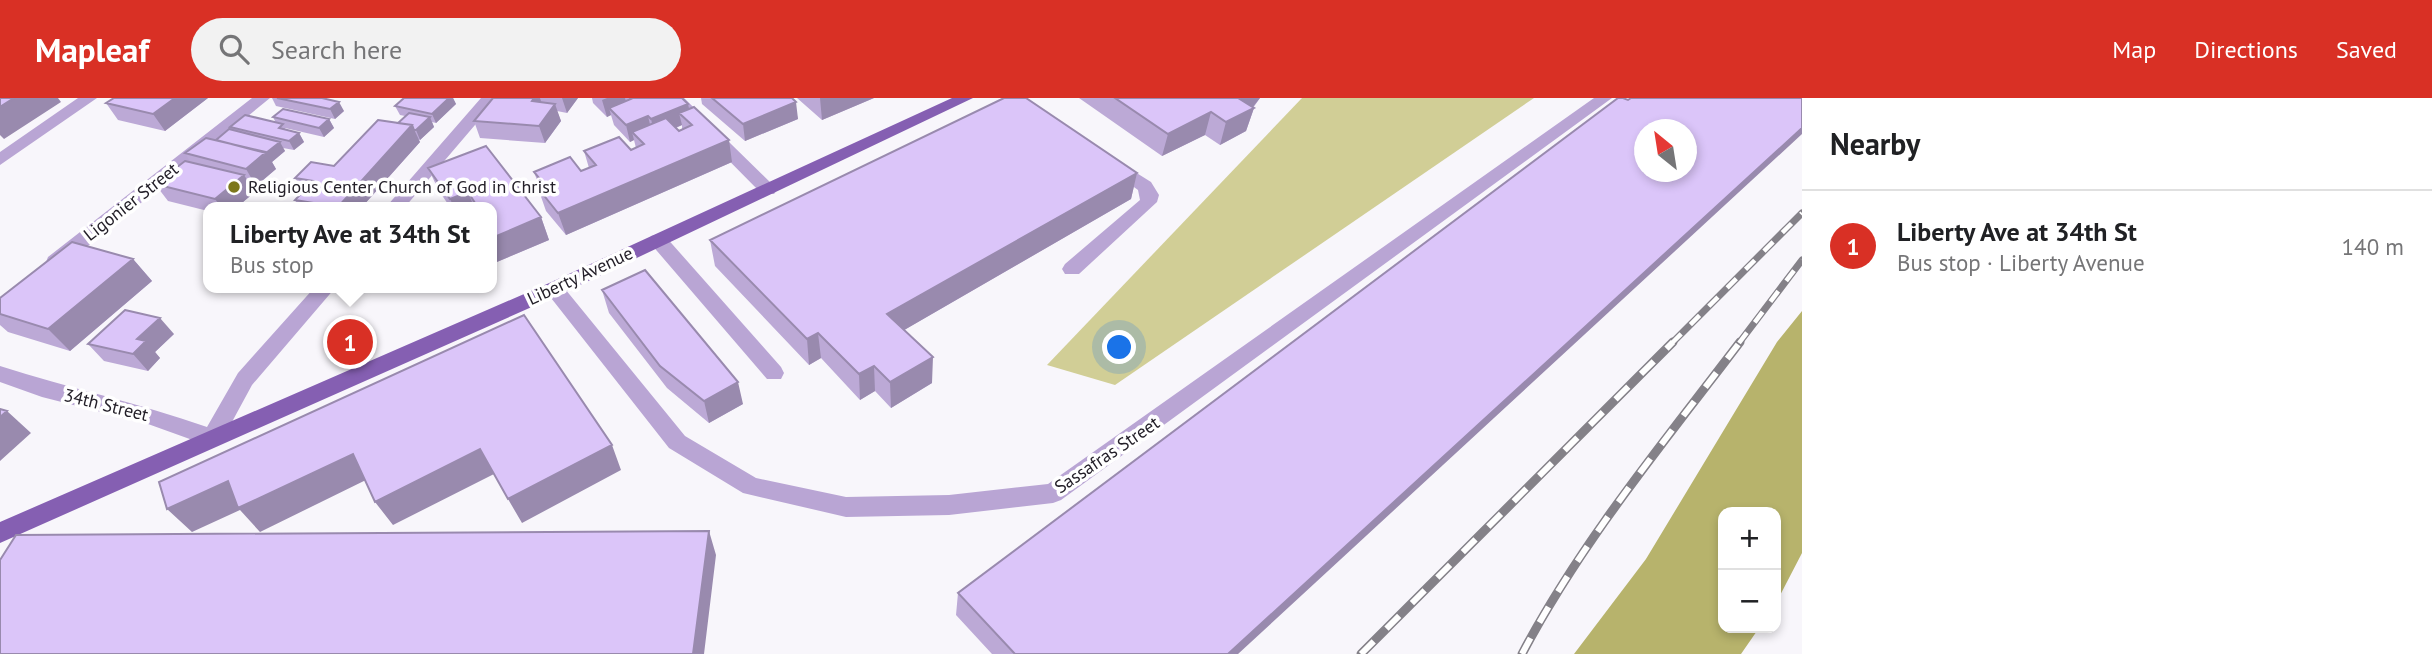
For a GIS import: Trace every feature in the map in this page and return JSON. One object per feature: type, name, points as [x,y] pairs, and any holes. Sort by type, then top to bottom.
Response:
[{"type":"main road","name":"Liberty Avenue","points":[[0,533],[554,289],[965,98]]},
{"type":"street","points":[[0,160],[89,98]]},
{"type":"street","name":"Ligonier Street","points":[[44,271],[262,98]]},
{"type":"street","points":[[399,202],[490,98]]},
{"type":"street","points":[[675,98],[768,190]]},
{"type":"street","name":"Sassafras Street","points":[[554,289],[677,442],[751,486],[846,507],[949,505],[1053,493],[1604,98]]},
{"type":"street","points":[[1072,269],[1148,202],[1150,195],[1139,181],[1091,148]]},
{"type":"street","points":[[658,240],[774,373]]},
{"type":"street","points":[[212,438],[245,379],[321,293]]},
{"type":"street","name":"34th Street","points":[[0,374],[42,389],[150,416],[212,438]]},
{"type":"shaded area","points":[[1302,98],[1534,98],[1115,385],[1047,365]]},
{"type":"shaded area","points":[[1802,311],[1802,553],[1781,593],[1781,507],[1718,507],[1718,633],[1756,633],[1741,654],[1574,654],[1646,559],[1777,342]]},
{"type":"building","points":[[0,98],[14,98],[0,107]]},
{"type":"building","points":[[114,98],[175,98],[153,114],[106,103]]},
{"type":"building","points":[[277,98],[322,98],[339,102],[330,109]]},
{"type":"building","points":[[404,98],[449,98],[432,114],[395,106]]},
{"type":"building","points":[[493,98],[534,98],[532,101],[555,104],[539,126],[474,121]]},
{"type":"building","points":[[630,98],[682,98],[688,104],[651,119],[648,116],[626,125],[609,108]]},
{"type":"building","points":[[712,98],[792,98],[796,102],[743,124]]},
{"type":"building","points":[[1004,98],[1026,98],[1137,173],[887,314],[933,357],[890,382],[874,366],[859,374],[818,333],[807,339],[710,240]]},
{"type":"building","points":[[1115,98],[1238,98],[1254,108],[1226,122],[1211,112],[1168,134]]},
{"type":"building","points":[[1618,98],[1802,98],[1802,128],[1228,654],[1015,654],[958,593]]},
{"type":"building","points":[[694,107],[729,140],[558,213],[538,188],[545,185],[534,172],[570,157],[581,171],[596,165],[584,151],[619,137],[631,150],[644,144],[632,132],[666,118],[679,131],[692,125],[679,113]]},
{"type":"building","points":[[283,109],[329,119],[319,128],[273,117]]},
{"type":"building","points":[[409,113],[430,117],[414,130],[412,125],[398,123]]},
{"type":"building","points":[[245,115],[283,124],[279,128],[299,133],[289,141],[230,127]]},
{"type":"building","points":[[378,120],[412,125],[343,202],[295,200],[313,181],[295,178],[311,162],[334,166]]},
{"type":"building","points":[[229,129],[280,142],[266,153],[216,140]]},
{"type":"building","points":[[206,138],[266,152],[246,169],[185,153]]},
{"type":"building","points":[[486,146],[541,217],[497,236],[497,202],[474,202],[468,192],[450,199],[428,168]]},
{"type":"building","points":[[185,161],[244,175],[215,199],[155,184]]},
{"type":"building","points":[[72,242],[133,259],[48,329],[0,314],[0,298]]},
{"type":"building","points":[[645,270],[738,382],[704,401],[660,366],[602,290]]},
{"type":"building","points":[[125,310],[160,318],[137,339],[146,341],[133,354],[88,344]]},
{"type":"building","points":[[524,315],[612,445],[508,499],[480,449],[375,502],[353,454],[238,508],[228,481],[167,509],[159,482]]},
{"type":"building","points":[[709,531],[693,654],[0,654],[0,560],[16,535]]},
{"type":"railway","points":[[1361,654],[1802,213]]},
{"type":"railway","points":[[1739,343],[1802,260]]},
{"type":"railway","points":[[1522,654],[1597,532],[1740,342]]},
{"type":"place","name":"Religious Center Church of God in Christ","points":[[234,187]]},
{"type":"place","name":"Liberty Ave at 34th St","points":[[350,342]]}]
